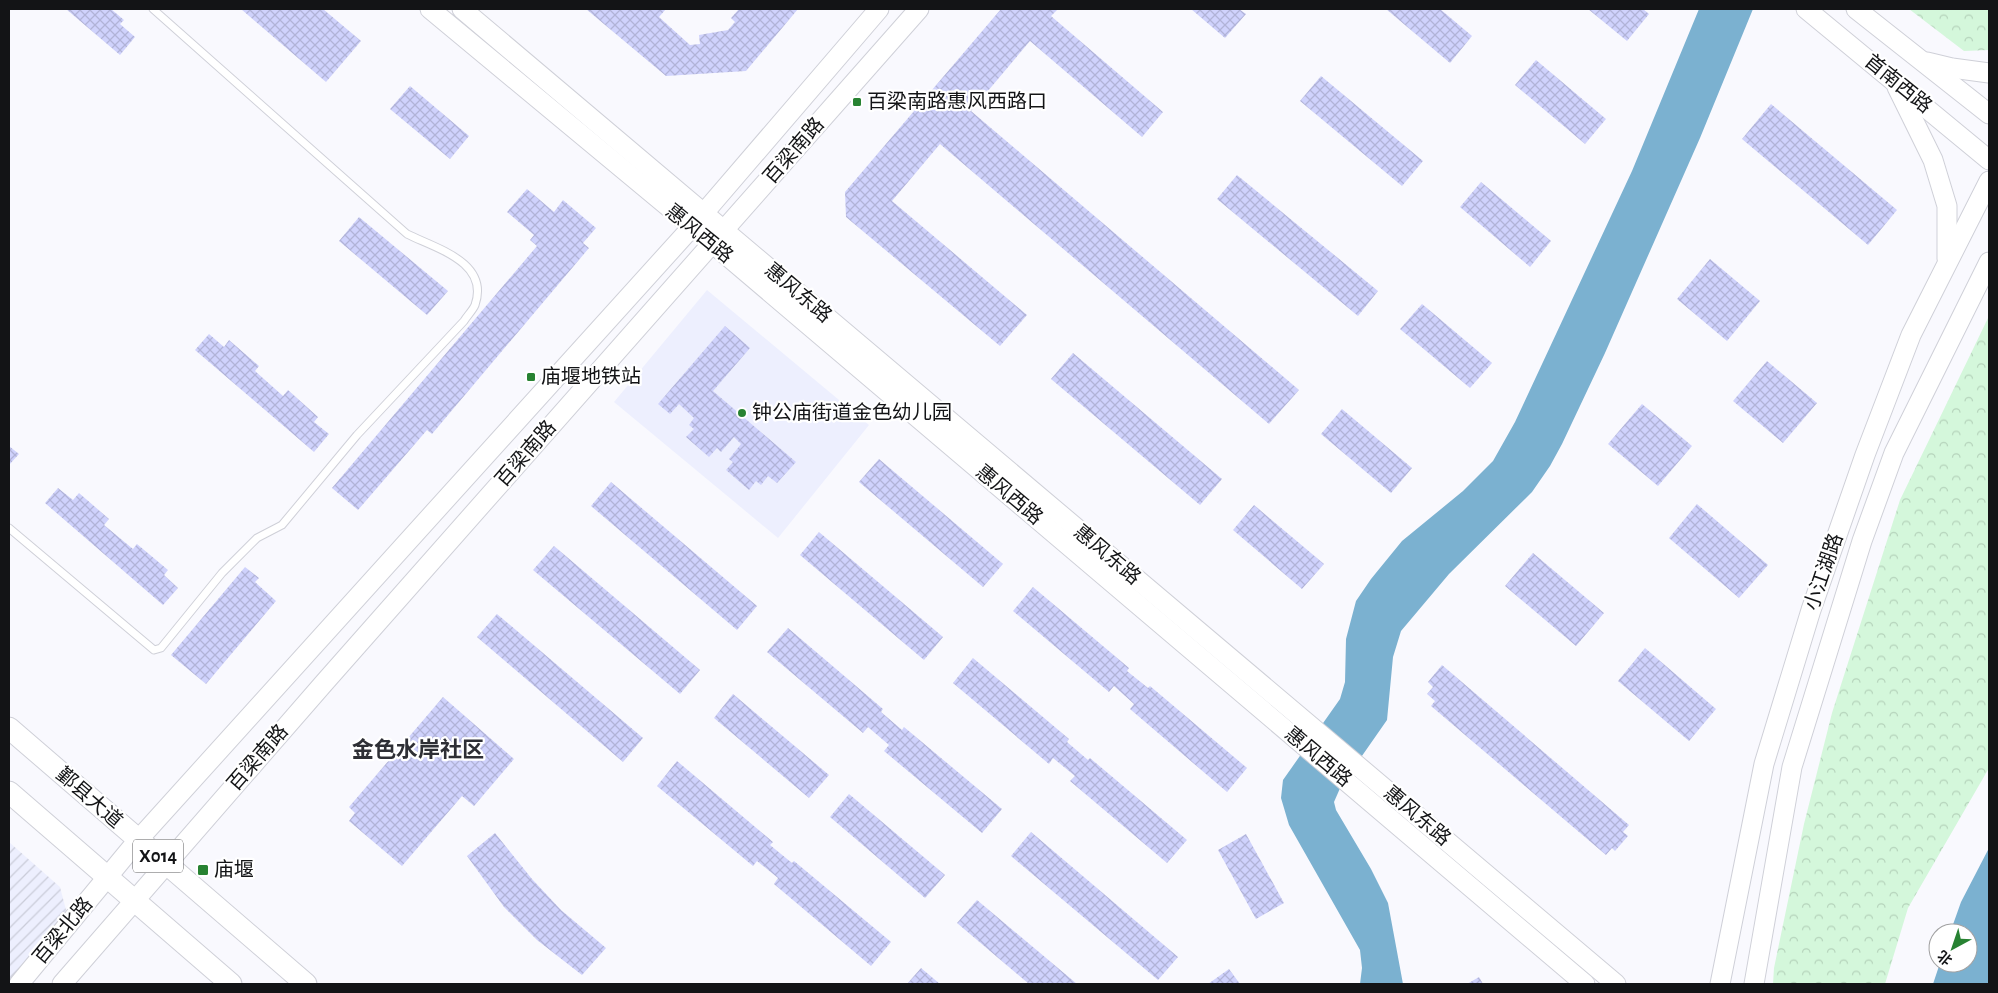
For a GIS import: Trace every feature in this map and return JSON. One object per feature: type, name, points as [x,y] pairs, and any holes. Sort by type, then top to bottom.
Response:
[{"type":"main road","name":"鄞县大道","points":[[9,728],[306,984]]},
{"type":"main road","name":"X014","points":[[9,792],[107,877]]},
{"type":"main road","points":[[107,877],[133,901]]},
{"type":"main road","name":"X014","points":[[133,901],[231,984]]},
{"type":"street","name":"惠风西路","points":[[430,9],[697,221]]},
{"type":"street","name":"惠风东路","points":[[462,9],[697,221],[1616,984]]},
{"type":"street","name":"百梁南路","points":[[107,877],[138,840],[697,221],[879,9]]},
{"type":"street","name":"百梁南路","points":[[133,901],[919,9]]},
{"type":"street","name":"首南西路","points":[[1806,9],[1989,160]]},
{"type":"street","name":"首南西路","points":[[1856,9],[1989,114]]},
{"type":"street","points":[[1921,60],[1952,68],[1989,74]]},
{"type":"street","points":[[1894,82],[1933,160],[1947,206],[1947,262]]},
{"type":"street","name":"小江湖路","points":[[1720,984],[1764,764],[1811,610],[1865,455],[1911,335],[1989,181]]},
{"type":"street","name":"惠风西路","points":[[718,237],[1585,984]]},
{"type":"street","name":"小江湖路","points":[[1754,984],[1792,767],[1862,541],[1894,453],[1989,262]]},
{"type":"street","name":"百梁北路","points":[[19,984],[107,877]]},
{"type":"street","name":"百梁北路","points":[[62,984],[133,901]]},
{"type":"lane","points":[[9,528],[154,650],[161,648],[222,573],[258,538],[282,526],[357,435],[464,321],[475,306],[477,290],[473,271],[455,256],[407,234],[153,9]]},
{"type":"shaded area","name":"钟公庙街道金色幼儿园","points":[[707,290],[869,425],[778,538],[614,402]]},
{"type":"shaded area","points":[[9,842],[60,887],[66,910],[59,930],[14,984],[9,984]]},
{"type":"green space","points":[[1909,9],[1989,9],[1989,50],[1964,51]]},
{"type":"green space","points":[[1989,316],[1989,768],[1908,908],[1885,984],[1773,984],[1774,968],[1804,824],[1832,713],[1900,500]]},
{"type":"water","points":[[1699,9],[1753,9],[1700,138],[1605,353],[1562,444],[1532,492],[1449,574],[1401,631],[1393,657],[1387,720],[1341,786],[1334,802],[1336,810],[1371,869],[1388,903],[1403,984],[1360,984],[1362,968],[1360,950],[1289,825],[1281,798],[1283,780],[1340,699],[1345,682],[1346,639],[1356,601],[1402,541],[1463,491],[1493,461],[1515,422],[1632,171]]},
{"type":"water","points":[[1989,848],[1989,984],[1933,984],[1937,973],[1978,973],[1978,923],[1954,923],[1961,902]]},
{"type":"building","points":[[66,9],[111,9],[124,20],[120,24],[135,37],[120,55]]},
{"type":"building","points":[[241,9],[323,9],[361,41],[326,82]]},
{"type":"building","points":[[586,9],[666,9],[659,17],[690,45],[700,44],[699,35],[728,30],[735,22],[731,18],[739,9],[798,9],[746,71],[666,76]]},
{"type":"building","points":[[1001,9],[1058,9],[1051,16],[1163,112],[1142,137],[1030,41],[971,111],[1299,390],[1269,424],[940,144],[892,201],[1027,315],[1000,346],[846,217],[845,192]]},
{"type":"building","points":[[1191,9],[1239,9],[1246,14],[1225,38]]},
{"type":"building","points":[[1386,9],[1440,9],[1472,36],[1450,63]]},
{"type":"building","points":[[1588,9],[1643,9],[1649,14],[1627,41]]},
{"type":"building","points":[[1536,60],[1606,119],[1585,144],[1515,85]]},
{"type":"building","points":[[1321,76],[1423,161],[1402,186],[1300,101]]},
{"type":"building","points":[[410,86],[469,136],[450,159],[390,109]]},
{"type":"building","points":[[1771,104],[1897,210],[1868,245],[1742,139]]},
{"type":"building","points":[[1237,175],[1378,291],[1358,316],[1217,199]]},
{"type":"building","points":[[1481,182],[1551,241],[1530,267],[1460,207]]},
{"type":"building","points":[[527,189],[554,212],[563,200],[596,228],[583,243],[589,248],[432,434],[427,430],[358,510],[332,488],[537,246],[530,240],[534,235],[507,212]]},
{"type":"building","points":[[359,217],[448,291],[427,315],[339,241]]},
{"type":"building","points":[[1710,259],[1760,301],[1727,341],[1677,299]]},
{"type":"building","points":[[1422,304],[1492,363],[1470,388],[1400,329]]},
{"type":"building","points":[[725,326],[750,348],[713,391],[796,462],[777,483],[768,476],[761,485],[756,481],[749,490],[726,470],[733,462],[729,459],[741,444],[734,437],[721,452],[717,448],[709,457],[686,437],[694,429],[689,425],[694,418],[679,404],[670,414],[658,404]]},
{"type":"building","points":[[209,334],[224,347],[229,340],[259,366],[255,371],[283,396],[288,390],[318,417],[314,422],[329,434],[314,452],[195,350]]},
{"type":"building","points":[[1073,353],[1222,479],[1200,505],[1051,379]]},
{"type":"building","points":[[1767,361],[1817,403],[1783,443],[1733,401]]},
{"type":"building","points":[[1642,404],[1692,446],[1658,486],[1608,444]]},
{"type":"building","points":[[1342,409],[1412,468],[1391,493],[1321,434]]},
{"type":"building","points":[[9,446],[19,454],[9,465]]},
{"type":"building","points":[[879,459],[1003,564],[983,587],[859,482]]},
{"type":"building","points":[[611,482],[757,606],[737,630],[591,506]]},
{"type":"building","points":[[58,488],[73,500],[79,493],[109,519],[104,525],[133,549],[137,544],[168,570],[164,575],[178,588],[163,605],[45,503]]},
{"type":"building","points":[[1697,504],[1768,565],[1739,598],[1669,538]]},
{"type":"building","points":[[1254,505],[1324,564],[1302,589],[1233,530]]},
{"type":"building","points":[[819,532],[943,637],[924,660],[800,555]]},
{"type":"building","points":[[554,546],[700,670],[680,694],[533,570]]},
{"type":"building","points":[[1533,553],[1604,613],[1576,646],[1505,586]]},
{"type":"building","points":[[245,567],[259,578],[255,582],[276,601],[206,684],[171,655]]},
{"type":"building","points":[[1033,587],[1129,668],[1127,671],[1148,688],[1150,686],[1247,768],[1227,792],[1130,709],[1134,704],[1114,686],[1109,692],[1013,611]]},
{"type":"building","points":[[497,614],[643,738],[623,762],[477,637]]},
{"type":"building","points":[[788,628],[883,709],[881,712],[902,730],[904,727],[1002,809],[982,833],[884,751],[889,745],[868,727],[863,733],[767,652]]},
{"type":"building","points":[[1645,648],[1716,709],[1689,741],[1618,681]]},
{"type":"building","points":[[973,658],[1069,739],[1067,742],[1088,760],[1090,758],[1187,840],[1167,863],[1070,781],[1075,776],[1053,758],[1049,764],[953,683]]},
{"type":"building","points":[[1442,665],[1629,825],[1623,832],[1628,836],[1615,851],[1612,848],[1606,855],[1431,706],[1435,701],[1427,694],[1433,687],[1428,682]]},
{"type":"building","points":[[733,694],[829,775],[809,798],[714,718]]},
{"type":"building","points":[[443,697],[514,759],[474,806],[462,796],[402,866],[349,821],[355,813],[349,807]]},
{"type":"building","points":[[677,761],[773,842],[770,845],[792,863],[794,861],[891,942],[871,966],[774,884],[778,878],[757,861],[753,866],[657,786]]},
{"type":"building","points":[[849,794],[945,875],[925,898],[830,817]]},
{"type":"building","points":[[1031,832],[1178,957],[1158,980],[1011,856]]},
{"type":"building","points":[[495,833],[532,879],[561,910],[606,948],[582,975],[537,940],[504,907],[467,856]]},
{"type":"building","points":[[1246,834],[1284,903],[1256,919],[1218,850]]},
{"type":"building","points":[[977,900],[1077,984],[1029,984],[957,923]]},
{"type":"building","points":[[921,968],[940,984],[907,984]]},
{"type":"building","points":[[1229,969],[1240,984],[1208,984]]},
{"type":"building","points":[[1479,977],[1483,984],[1467,984]]},
{"type":"place","name":"百梁南路惠风西路口","points":[[857,102]]},
{"type":"place","name":"庙堰地铁站","points":[[531,377]]},
{"type":"place","name":"钟公庙街道金色幼儿园","points":[[742,413]]},
{"type":"place","name":"庙堰","points":[[203,870]]},
{"type":"district","name":"金色水岸社区","points":[[418,750]]}]
